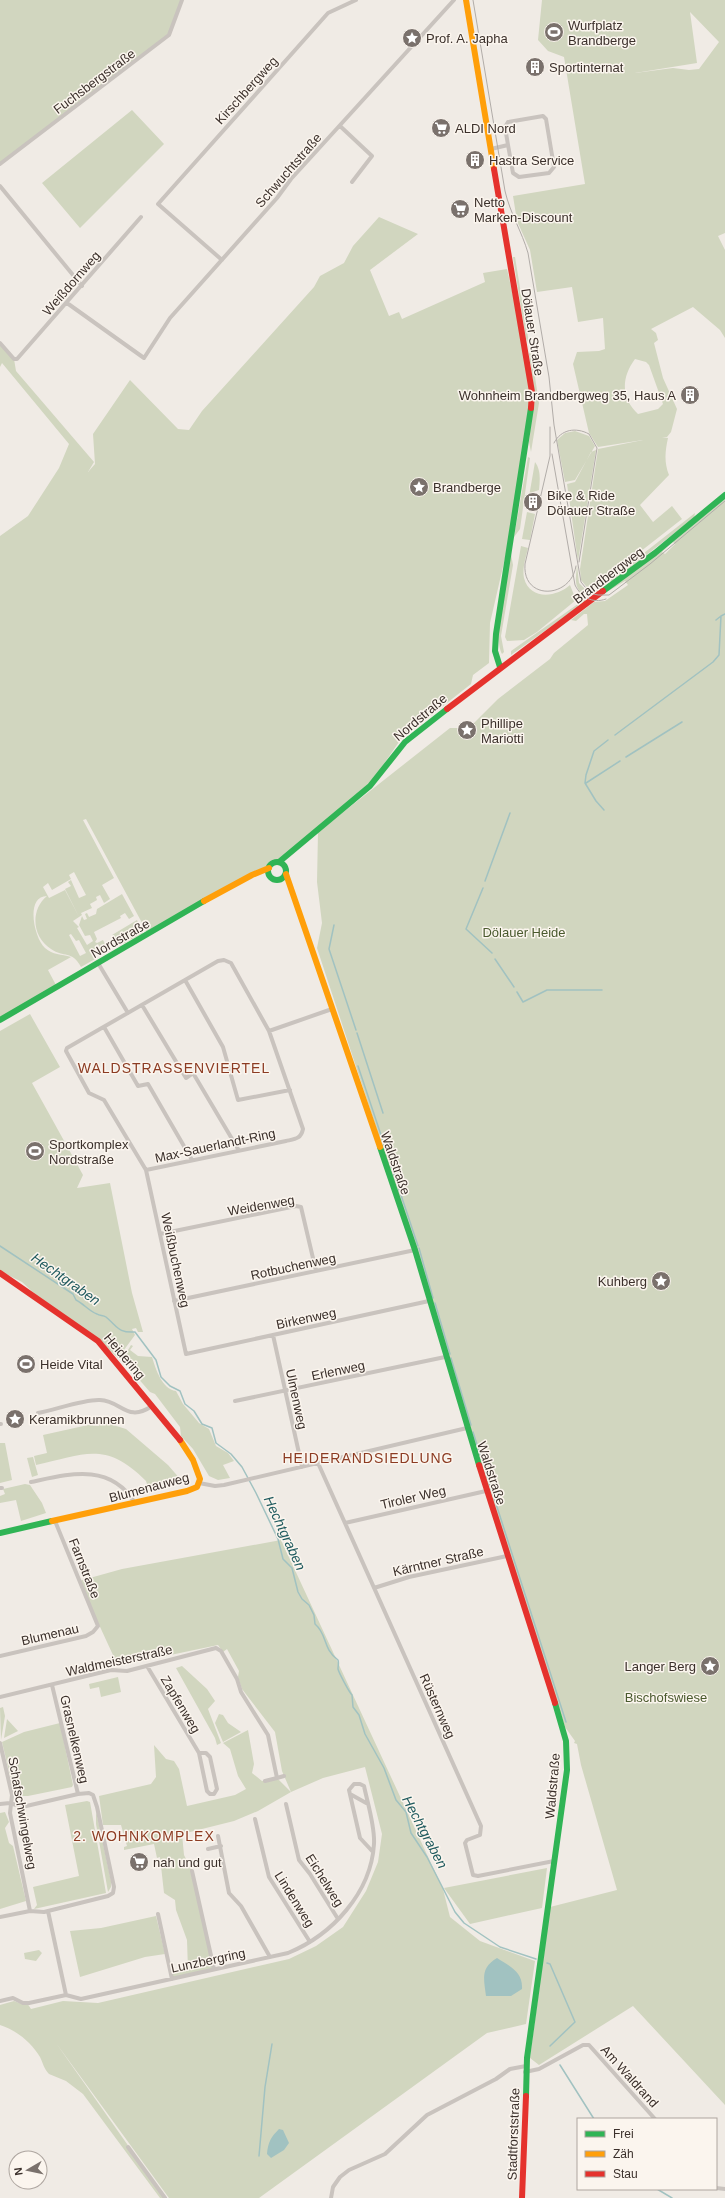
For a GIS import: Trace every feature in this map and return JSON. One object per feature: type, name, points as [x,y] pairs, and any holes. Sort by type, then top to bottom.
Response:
[{"type":"main road","name":"Dölauer Straße","points":[[466,0],[525,348],[532,403],[497,623],[495,650],[496,659],[500,667]]},
{"type":"main road","name":"Brandbergweg","points":[[500,667],[655,552],[725,495]]},
{"type":"main road","name":"Nordstraße","points":[[269,872],[272,863],[279,862],[372,785],[405,742],[500,667]]},
{"type":"main road","points":[[284,876],[289,853]]},
{"type":"main road","points":[[279,862],[285,866]]},
{"type":"main road","name":"Nordstraße","points":[[0,1020],[252,875],[269,872]]},
{"type":"main road","name":"Nordstraße","points":[[269,872],[276,880],[284,876]]},
{"type":"main road","name":"Waldstraße","points":[[284,876],[294,895],[415,1250],[445,1357],[486,1491],[553,1694],[566,1741],[567,1770],[526,2069]]},
{"type":"main road","name":"Heidering","points":[[0,1273],[92,1335],[108,1352],[190,1455],[200,1477],[199,1483]]},
{"type":"main road","name":"Blumenauweg","points":[[0,1533],[191,1490],[199,1483]]},
{"type":"main road","name":"Stadtforststraße","points":[[522,2198],[526,2069]]},
{"type":"street","name":"Fuchsbergstraße","points":[[0,164],[169,35],[182,0]]},
{"type":"street","name":"Kirschbergweg","points":[[222,260],[158,204],[328,13],[356,0]]},
{"type":"street","name":"Schwuchtstraße","points":[[67,303],[144,358],[170,318],[277,198],[291,179],[454,0]]},
{"type":"street","points":[[543,116],[546,119],[554,167],[553,170],[519,178],[515,176],[508,145],[505,127],[508,122],[543,116]]},
{"type":"street","points":[[340,126],[372,156],[352,182]]},
{"type":"street","points":[[491,149],[508,145]]},
{"type":"street","points":[[0,186],[82,286]]},
{"type":"street","name":"Weißdornweg","points":[[0,343],[14,359],[17,359],[141,217]]},
{"type":"street","name":"Max-Sauerlandt-Ring","points":[[224,960],[231,963],[269,1031],[303,1129],[299,1138],[238,1149],[146,1170],[104,1100],[89,1093],[66,1051],[67,1048],[142,1005],[218,961],[224,960]]},
{"type":"street","points":[[98,963],[128,1013]]},
{"type":"street","points":[[185,980],[224,1047],[238,1100],[290,1090]]},
{"type":"street","points":[[142,1005],[186,1078],[193,1073],[238,1149]]},
{"type":"street","points":[[269,1031],[332,1009]]},
{"type":"street","points":[[104,1027],[138,1086],[148,1084],[192,1160]]},
{"type":"street","name":"Weißbuchenweg","points":[[146,1170],[186,1354]]},
{"type":"street","name":"Weidenweg","points":[[160,1234],[296,1206],[302,1207],[316,1271]]},
{"type":"street","name":"Rotbuchenweg","points":[[174,1301],[415,1250]]},
{"type":"street","name":"Birkenweg","points":[[186,1354],[429,1301]]},
{"type":"street","name":"Ulmenweg","points":[[273,1335],[284,1391],[302,1467]]},
{"type":"street","name":"Erlenweg","points":[[235,1401],[445,1357]]},
{"type":"street","points":[[38,1413],[99,1400],[135,1413],[142,1412],[152,1406]]},
{"type":"street","name":"Blumenauweg","points":[[199,1483],[216,1486],[246,1480],[467,1428]]},
{"type":"street","name":"Rüsternweg","points":[[318,1464],[481,1826],[480,1836],[465,1842],[473,1874],[478,1876],[554,1861]]},
{"type":"street","points":[[31,1482],[73,1474],[101,1475],[112,1480],[122,1488],[135,1503]]},
{"type":"street","name":"Tiroler Weg","points":[[345,1523],[486,1491]]},
{"type":"street","name":"Farnstraße","points":[[55,1521],[97,1623]]},
{"type":"street","name":"Kärntner Straße","points":[[374,1588],[409,1577],[507,1556]]},
{"type":"street","name":"Blumenau","points":[[0,1656],[86,1636],[96,1629],[97,1623]]},
{"type":"street","name":"Waldmeisterstraße","points":[[0,1697],[111,1670],[127,1671],[210,1649],[218,1649],[236,1677],[241,1692],[268,1735],[277,1778]]},
{"type":"street","name":"Zapfenweg","points":[[147,1666],[198,1753],[207,1791],[210,1794],[214,1794],[217,1789],[210,1757],[206,1753],[198,1753]]},
{"type":"street","name":"Grasnelkenweg","points":[[48,1911],[108,1896],[113,1893],[114,1884],[95,1797],[89,1793],[78,1794],[52,1685]]},
{"type":"street","name":"Schafschwingelweg","points":[[0,1743],[12,1795],[10,1813],[30,1911]]},
{"type":"street","points":[[265,1781],[284,1776]]},
{"type":"street","name":"Lunzbergring","points":[[0,2001],[14,1998],[23,2003],[29,2003],[66,1995],[81,1999],[288,1953],[310,1942],[338,1920],[359,1892],[373,1852],[374,1837],[364,1786],[354,1784],[350,1786],[350,1794]]},
{"type":"street","points":[[0,1804],[10,1803],[22,1806],[78,1794]]},
{"type":"street","points":[[350,1794],[368,1804]]},
{"type":"street","points":[[350,1794],[360,1838],[373,1852]]},
{"type":"street","name":"Eichelweg","points":[[286,1804],[299,1860],[310,1874],[338,1920]]},
{"type":"street","name":"Lindenweg","points":[[255,1819],[267,1873],[310,1942]]},
{"type":"street","points":[[218,1836],[229,1892],[241,1906],[270,1957]]},
{"type":"street","points":[[208,1849],[221,1846]]},
{"type":"street","points":[[192,1871],[214,1969]]},
{"type":"street","points":[[0,1917],[30,1911],[48,1911],[66,1995]]},
{"type":"street","points":[[158,1914],[172,1978]]},
{"type":"street","name":"Am Waldrand","points":[[526,2069],[539,2069],[582,2045],[589,2045],[654,2118]]},
{"type":"street","points":[[331,2198],[333,2188],[340,2177],[349,2170],[385,2154],[427,2115],[496,2079],[510,2069],[526,2069]]},
{"type":"street","points":[[128,2147],[165,2198]]},
{"type":"green space","points":[[0,0],[181,0],[169,35],[0,164]]},
{"type":"green space","points":[[542,0],[725,0],[725,233],[718,236],[725,250],[725,338],[720,330],[693,307],[651,329],[656,333],[658,340],[654,343],[663,378],[677,409],[671,432],[667,437],[662,437],[668,438],[666,448],[666,466],[669,475],[640,505],[653,522],[672,506],[682,519],[590,591],[581,580],[580,569],[598,449],[643,440],[598,447],[589,433],[573,364],[577,352],[599,351],[605,349],[603,318],[578,322],[572,287],[537,292],[530,250],[517,221],[513,196],[585,184],[564,57],[548,51],[538,40]],"holes":[[[690,12],[719,42],[699,69],[689,70],[673,68],[635,73],[697,63]],[[635,359],[646,362],[649,365],[663,404],[658,409],[638,414],[628,401],[625,388],[627,373]]]},
{"type":"green space","points":[[132,110],[164,144],[80,228],[42,183]]},
{"type":"green space","points":[[379,217],[418,234],[370,270],[389,316],[399,312],[402,319],[485,282],[483,273],[507,269],[525,348],[532,392],[508,545],[490,623],[489,663],[473,675],[471,684],[401,739],[372,781],[282,857],[148,934],[86,819],[83,820],[114,878],[102,885],[110,899],[104,903],[100,895],[96,897],[97,900],[90,904],[92,908],[81,913],[82,915],[79,917],[73,921],[79,927],[77,928],[87,945],[93,941],[90,935],[85,936],[79,925],[82,916],[84,920],[87,919],[85,914],[87,913],[89,917],[96,914],[97,909],[122,894],[134,916],[129,919],[125,913],[120,916],[121,918],[94,932],[97,939],[95,942],[97,943],[103,940],[107,948],[100,948],[98,944],[96,945],[97,948],[90,951],[95,959],[81,967],[74,958],[71,956],[56,952],[45,944],[40,938],[37,931],[36,916],[38,908],[47,896],[40,898],[36,903],[34,918],[35,927],[41,943],[51,952],[71,957],[48,970],[57,987],[0,1019],[0,536],[28,516],[59,468],[69,444],[2,363],[0,367],[0,343],[14,359],[16,371],[94,462],[88,472],[95,464],[93,434],[130,380],[178,429],[189,430],[202,411],[314,287],[320,276],[344,263],[353,246]],"holes":[[[74,872],[86,895],[79,898],[71,880],[68,882],[71,886],[65,889],[79,917],[65,890],[49,898],[43,887],[48,883],[52,890],[71,879],[69,875]],[[71,934],[76,941],[79,940],[86,953],[80,956],[69,935]]]},
{"type":"green space","points":[[513,257],[515,257],[529,343],[526,339]]},
{"type":"green space","points":[[531,351],[539,403],[531,452],[529,442],[534,390],[529,354]]},
{"type":"green space","points":[[575,431],[589,436],[595,446],[575,480],[565,482],[557,440],[565,433]]},
{"type":"green space","points":[[596,450],[578,561],[567,484],[575,482],[591,452]]},
{"type":"green space","points":[[528,457],[530,458],[520,529],[514,537]]},
{"type":"green space","points":[[535,462],[540,479],[539,490],[533,492],[530,509],[527,508]]},
{"type":"green space","name":"Dölauer Heide","points":[[725,498],[725,2105],[633,2006],[539,2065],[530,2058],[550,1907],[617,1890],[581,1765],[577,1744],[574,1743],[575,1741],[565,1727],[470,1433],[416,1249],[317,948],[322,923],[317,882],[318,832],[450,728],[469,728],[498,699],[550,659],[554,653],[588,625],[587,614],[584,614],[576,621],[571,620],[594,602],[605,601],[628,585],[625,581],[605,593],[669,545],[662,552],[665,554],[675,544],[673,542]]},
{"type":"green space","points":[[527,512],[535,514],[530,540],[522,539]]},
{"type":"green space","points":[[695,513],[694,518],[596,594],[593,593]]},
{"type":"green space","points":[[521,546],[528,548],[524,563],[524,578],[527,585],[532,590],[544,595],[558,592],[570,585],[576,600],[537,632],[524,640],[507,641],[505,637]]},
{"type":"green space","points":[[511,554],[513,565],[501,636],[504,652],[502,654],[499,645],[499,620]]},
{"type":"green space","points":[[577,565],[579,583],[588,592],[584,596],[580,593],[577,586]]},
{"type":"green space","points":[[585,599],[588,600],[511,655],[511,651]]},
{"type":"green space","points":[[137,920],[143,933],[123,944],[119,938],[115,940],[112,935]]},
{"type":"green space","points":[[30,1014],[60,1067],[32,1083],[83,1175],[77,1188],[110,1183],[132,1293],[143,1332],[138,1332],[136,1328],[132,1329],[135,1335],[118,1358],[92,1334],[36,1295],[22,1282],[0,1271],[0,1031]]},
{"type":"green space","points":[[131,1345],[133,1346],[130,1350],[138,1356],[152,1357],[163,1383],[167,1387],[176,1391],[183,1404],[199,1423],[209,1429],[216,1446],[228,1453],[234,1461],[223,1465],[230,1478],[218,1480],[209,1476],[193,1449],[181,1436],[180,1427],[155,1394],[150,1392],[122,1360]]},
{"type":"green space","points":[[100,1421],[126,1429],[168,1465],[181,1480],[173,1486],[163,1489],[152,1491],[142,1490],[147,1484],[146,1481],[131,1468],[106,1455],[81,1455],[36,1465],[34,1456],[47,1453],[43,1435],[88,1425],[99,1426]]},
{"type":"green space","points":[[0,1443],[5,1443],[12,1480],[0,1483]]},
{"type":"green space","points":[[33,1457],[38,1475],[32,1477],[27,1458]]},
{"type":"green space","points":[[25,1484],[30,1485],[42,1503],[46,1513],[21,1521],[16,1500],[0,1503],[0,1496],[5,1494],[3,1489]]},
{"type":"green space","points":[[281,1540],[443,1889],[450,1917],[480,1941],[535,1961],[526,2024],[487,2033],[259,2198],[169,2198],[56,2043],[165,2198],[160,2198],[83,2094],[66,2081],[49,2074],[40,2057],[28,2042],[17,2033],[0,2025],[0,2005],[14,2001],[22,2004],[27,2003],[31,2009],[63,2001],[98,2003],[289,1959],[316,1946],[343,1927],[366,1891],[378,1862],[382,1834],[365,1767],[323,1778],[291,1792],[282,1771],[275,1732],[242,1689],[238,1677],[239,1671],[227,1649],[223,1652],[218,1645],[118,1666],[79,1581],[122,1569]]},
{"type":"green space","points":[[182,1666],[207,1689],[215,1701],[208,1709],[221,1743],[217,1745],[215,1738],[176,1668]]},
{"type":"green space","points":[[118,1677],[121,1692],[101,1697],[99,1687],[90,1689],[89,1684]]},
{"type":"green space","points":[[3,1707],[5,1716],[1,1740],[0,1708]]},
{"type":"green space","points":[[219,1714],[223,1715],[228,1723],[241,1732],[223,1742],[215,1723]]},
{"type":"green space","points":[[7,1719],[18,1731],[4,1738]]},
{"type":"green space","points":[[60,1723],[73,1785],[72,1787],[28,1796],[14,1793],[2,1742],[24,1732]]},
{"type":"green space","points":[[248,1730],[254,1764],[252,1773],[262,1781],[277,1778],[291,1792],[258,1811],[234,1821],[182,1834],[184,1855],[192,1871],[214,1969],[172,1979],[171,1974],[188,1970],[187,1940],[176,1910],[175,1900],[164,1893],[160,1857],[157,1858],[154,1844],[124,1850],[124,1847],[127,1846],[121,1825],[103,1825],[99,1796],[151,1784],[156,1777],[154,1745],[166,1759],[174,1761],[179,1769],[187,1806],[235,1795],[246,1789],[238,1776],[230,1749],[223,1743]]},
{"type":"green space","points":[[87,1801],[90,1802],[106,1893],[34,1909],[37,1905],[33,1887],[79,1876],[65,1805]]},
{"type":"green space","points":[[96,1811],[111,1881],[111,1887],[108,1892],[96,1824]]},
{"type":"green space","points":[[5,1812],[9,1822],[5,1828],[9,1843],[13,1846],[26,1901],[0,1909],[0,1813]]},
{"type":"green space","points":[[547,1868],[542,1908],[470,1924],[444,1888]]},
{"type":"green space","points":[[156,1916],[165,1954],[145,1957],[80,1977],[70,1931],[101,1928]]},
{"type":"green space","points":[[39,1950],[42,1953],[36,1961],[25,1959],[24,1953]]},
{"type":"water","points":[[497,1958],[515,1970],[522,1983],[522,1989],[511,1996],[486,1996],[484,1974],[488,1966]]},
{"type":"water","points":[[279,2129],[283,2130],[289,2143],[284,2150],[271,2158],[267,2154],[268,2146],[272,2137]]},
{"type":"waterway","points":[[615,735],[713,662],[719,655],[721,616],[725,614]]},
{"type":"waterway","points":[[716,620],[721,616]]},
{"type":"waterway","points":[[626,757],[682,722]]},
{"type":"waterway","points":[[604,810],[596,801],[585,783],[586,775],[594,751],[608,740]]},
{"type":"waterway","points":[[586,783],[620,761]]},
{"type":"waterway","points":[[485,881],[510,813]]},
{"type":"waterway","points":[[483,888],[466,929],[492,953]]},
{"type":"waterway","points":[[334,925],[329,949],[356,1030]]},
{"type":"waterway","points":[[495,959],[514,987]]},
{"type":"waterway","points":[[517,992],[523,1002],[547,990],[602,990]]},
{"type":"waterway","points":[[357,1033],[383,1113]]},
{"type":"waterway","points":[[358,1066],[418,1246]]},
{"type":"waterway","name":"Hechtgraben","points":[[0,1246],[73,1294],[76,1300],[94,1313],[106,1317],[119,1329],[135,1332],[156,1360],[161,1377],[170,1386],[180,1391],[185,1404],[194,1411],[202,1424],[212,1428],[216,1443],[231,1454],[242,1467],[278,1539],[283,1559],[292,1568],[298,1592],[302,1599],[309,1605],[314,1615],[315,1624],[322,1633],[329,1651],[338,1660],[338,1669],[352,1695],[353,1707],[359,1715],[365,1734],[384,1768],[396,1800],[406,1812],[411,1833],[427,1857],[455,1912],[464,1923],[500,1947],[536,1959]]},
{"type":"waterway","points":[[419,1248],[433,1298]]},
{"type":"waterway","points":[[435,1303],[450,1354]]},
{"type":"waterway","points":[[451,1358],[471,1425]]},
{"type":"waterway","points":[[473,1432],[566,1722]]},
{"type":"waterway","name":"Hechtgraben","points":[[547,1963],[550,1964],[575,2022],[550,2046]]},
{"type":"waterway","points":[[259,2156],[265,2087],[272,2044]]},
{"type":"waterway","name":"Hechtgraben","points":[[560,2065],[593,2118]]},
{"type":"waterway","name":"Hechtgraben","points":[[659,2190],[672,2198]]},
{"type":"tram line","points":[[473,0],[505,191],[528,253],[549,377],[554,425],[581,582],[590,593],[609,595],[650,564],[725,501]]},
{"type":"tram line","points":[[550,427],[550,456],[525,564],[526,576],[531,585],[538,590],[557,590],[566,585],[572,577],[576,566]]},
{"type":"tram line","points":[[554,443],[557,438],[565,432],[579,430],[589,434],[597,448],[579,562]]},
{"type":"tram line","points":[[552,454],[575,585],[580,593],[592,600],[596,601],[606,599]]},
{"type":"traffic: fast","points":[[500,667],[495,651],[496,634],[531,408]]},
{"type":"traffic: fast","points":[[603,591],[655,553],[725,495]]},
{"type":"traffic: fast","points":[[279,862],[370,786],[405,742],[447,709]]},
{"type":"traffic: fast","points":[[277,862],[283,865],[286,871],[283,877],[277,880],[271,877],[268,871],[271,865],[277,862]]},
{"type":"traffic: fast","points":[[0,1020],[204,901]]},
{"type":"traffic: fast","points":[[380,1147],[415,1250],[479,1465]]},
{"type":"traffic: fast","points":[[0,1533],[52,1521]]},
{"type":"traffic: fast","points":[[526,2096],[527,2058],[567,1770],[566,1741],[555,1703]]},
{"type":"traffic: slow","points":[[466,0],[494,169]]},
{"type":"traffic: slow","points":[[204,901],[252,875],[269,868]]},
{"type":"traffic: slow","points":[[286,874],[380,1147]]},
{"type":"traffic: slow","points":[[52,1521],[187,1491],[197,1487],[200,1479],[193,1460],[180,1440]]},
{"type":"traffic: jam","points":[[494,169],[532,392],[531,408]]},
{"type":"traffic: jam","points":[[447,709],[603,591]]},
{"type":"traffic: jam","points":[[0,1273],[98,1341],[180,1440]]},
{"type":"traffic: jam","points":[[479,1465],[555,1703]]},
{"type":"traffic: jam","points":[[522,2198],[526,2096]]},
{"type":"place","name":"Wurfplatz Brandberge","points":[[554,32]]},
{"type":"place","name":"Prof. A. Japha","points":[[412,38]]},
{"type":"place","name":"Sportinternat","points":[[535,67]]},
{"type":"place","name":"ALDI Nord","points":[[441,128]]},
{"type":"place","name":"Hastra Service","points":[[475,160]]},
{"type":"place","name":"Netto Marken-Discount","points":[[460,209]]},
{"type":"place","name":"Wohnheim Brandbergweg 35, Haus A","points":[[690,395]]},
{"type":"place","name":"Brandberge","points":[[419,487]]},
{"type":"place","name":"Bike & Ride Dölauer Straße","points":[[533,502]]},
{"type":"place","name":"Phillipe Mariotti","points":[[467,730]]},
{"type":"place","name":"Sportkomplex Nordstraße","points":[[35,1151]]},
{"type":"place","name":"Kuhberg","points":[[661,1281]]},
{"type":"place","name":"Heide Vital","points":[[26,1364]]},
{"type":"place","name":"Keramikbrunnen","points":[[15,1419]]},
{"type":"place","name":"Langer Berg","points":[[710,1666]]},
{"type":"place","name":"nah und gut","points":[[139,1862]]},
{"type":"district","name":"WALDSTRASSENVIERTEL","points":[[174,1068]]},
{"type":"district","name":"HEIDERANDSIEDLUNG","points":[[368,1458]]},
{"type":"district","name":"2. WOHNKOMPLEX","points":[[144,1836]]},
{"type":"park label","name":"Bischofswiese","points":[[666,1697]]}]
